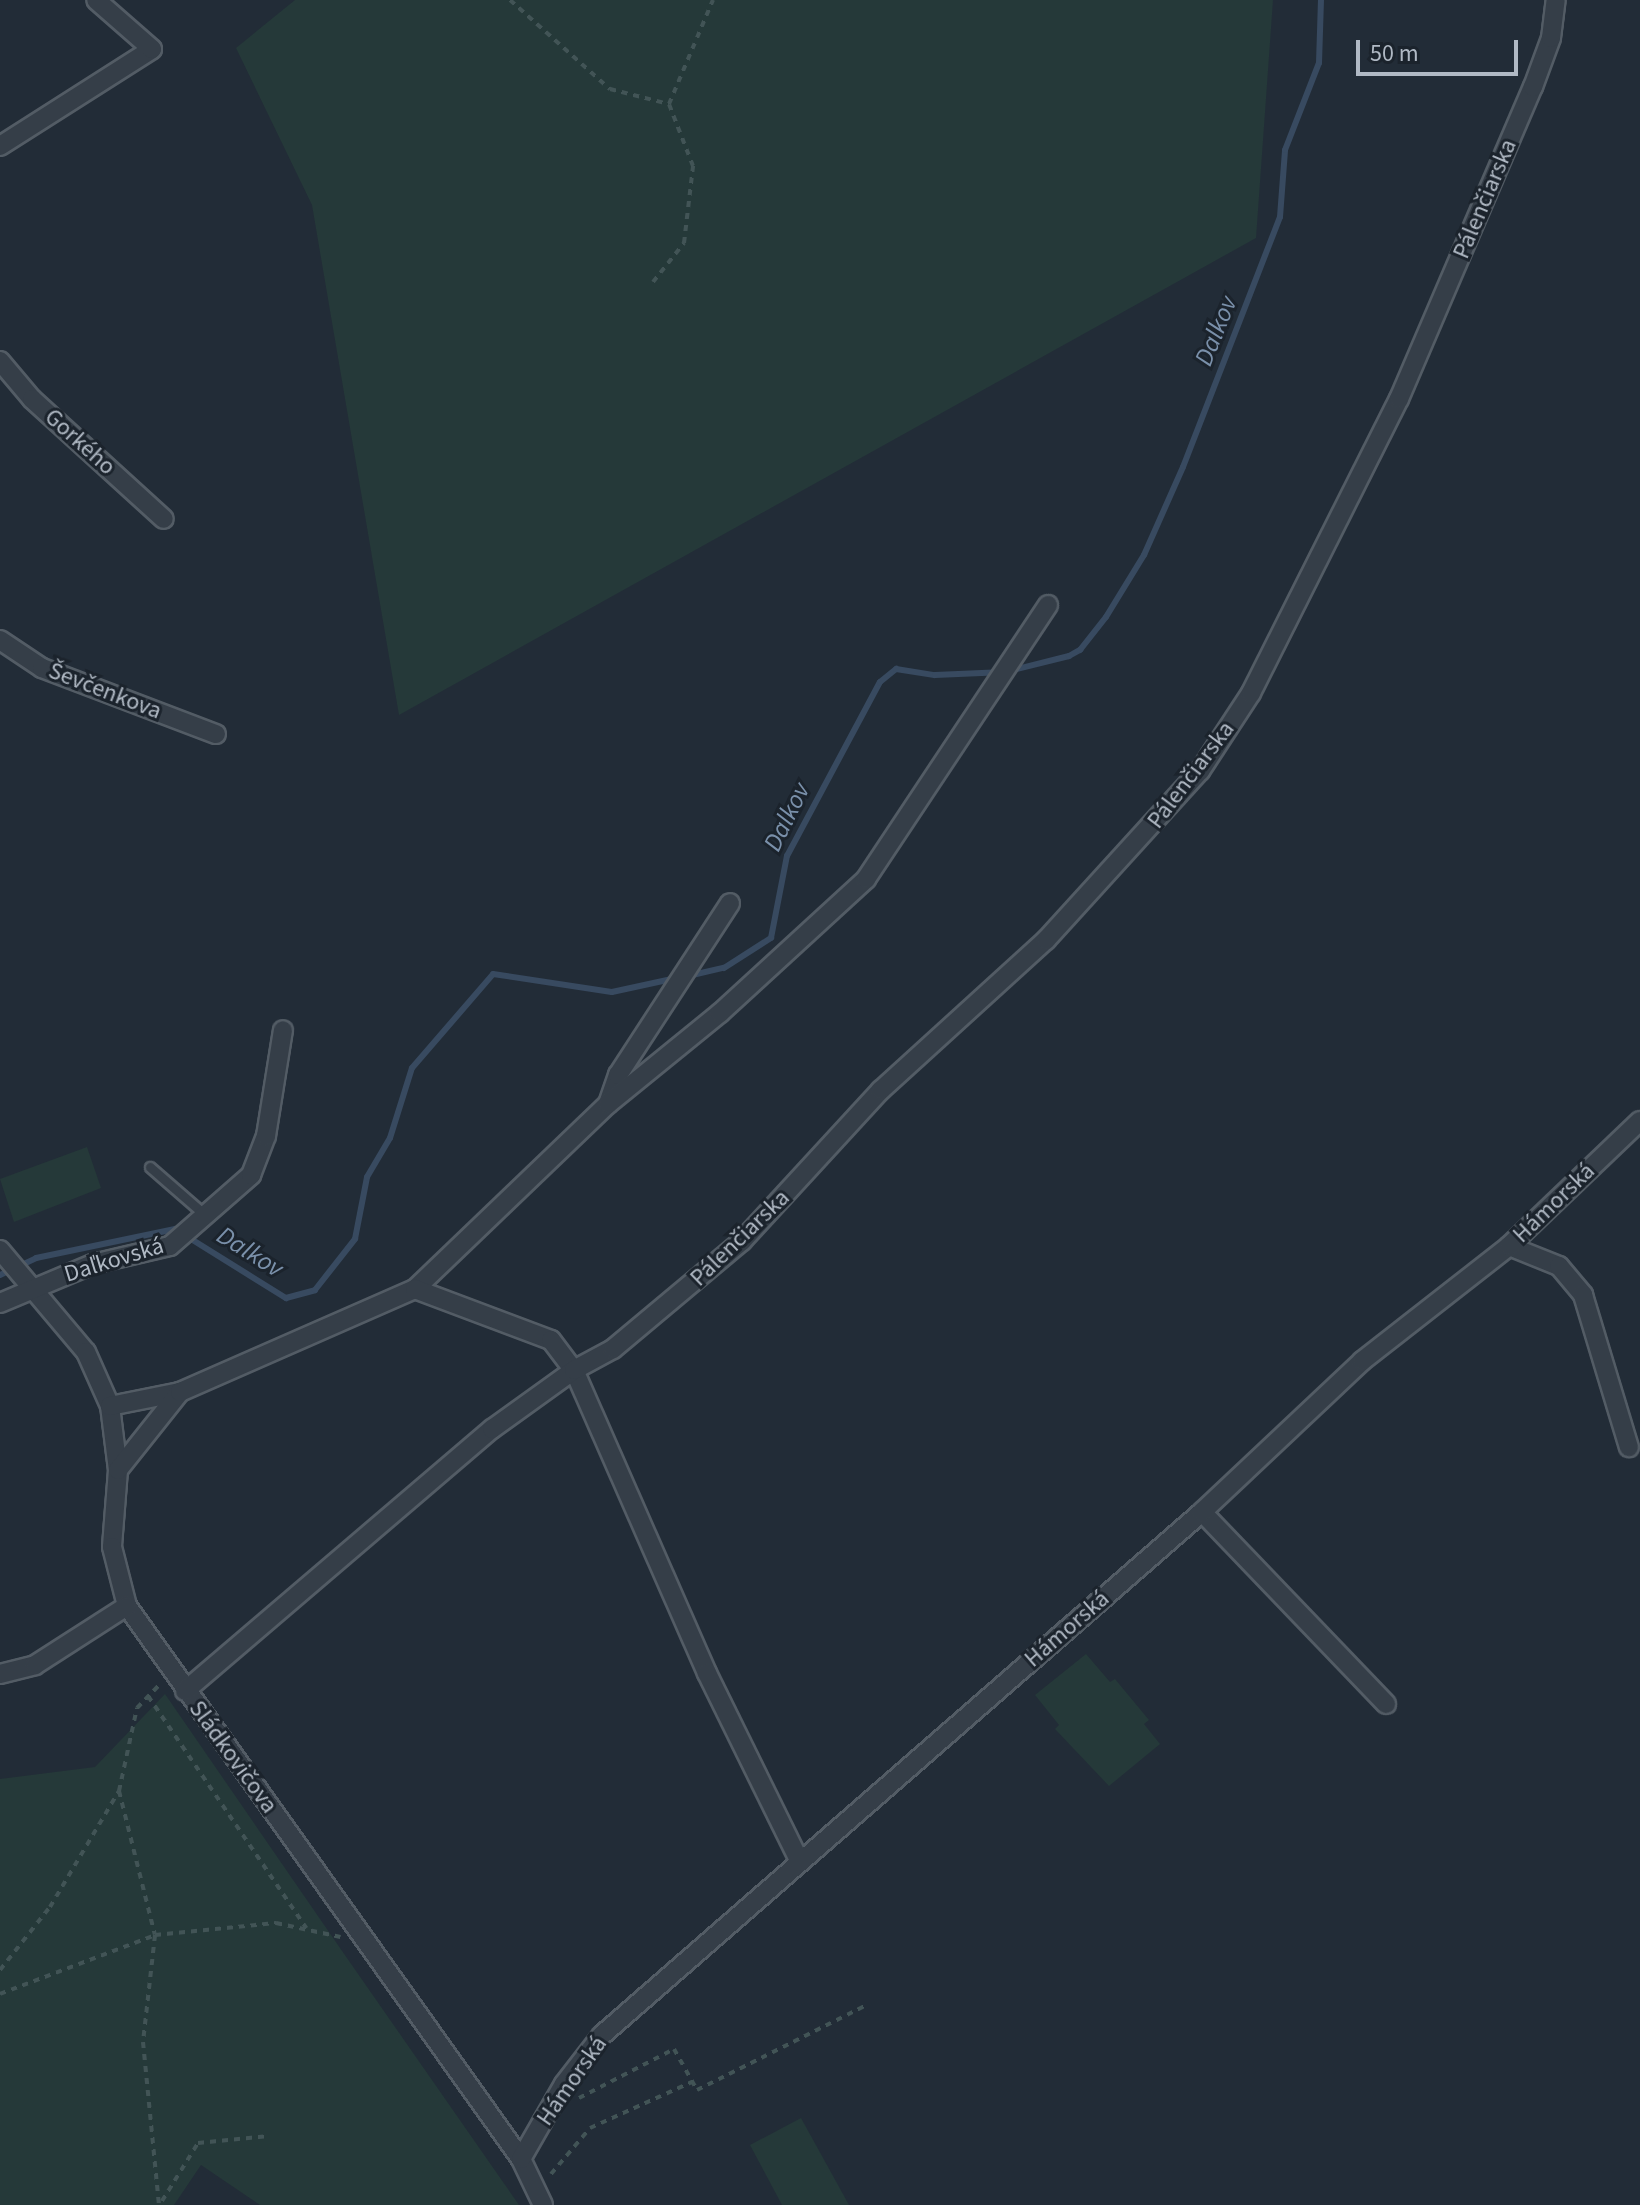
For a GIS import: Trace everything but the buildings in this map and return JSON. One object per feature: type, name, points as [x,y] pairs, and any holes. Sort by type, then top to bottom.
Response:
[{"type":"street","points":[[0,146],[152,49],[96,0]]},
{"type":"street","name":"Pálenčiarska","points":[[185,1691],[395,1508],[574,1370],[613,1349],[742,1241],[881,1090],[1046,940],[1200,771],[1251,693],[1399,399],[1533,87],[1551,38],[1556,0]]},
{"type":"street","name":"Gorkého","points":[[0,361],[32,399],[164,519]]},
{"type":"street","points":[[110,1406],[180,1392],[415,1289],[608,1104],[720,1013],[866,879],[1048,605]]},
{"type":"street","name":"Ševčenkova","points":[[0,640],[42,668],[216,734]]},
{"type":"street","points":[[608,1104],[618,1075],[672,998],[689,964],[730,903]]},
{"type":"street","name":"Daľkovská","points":[[0,1303],[25,1283],[174,1243],[251,1175],[266,1136],[283,1030]]},
{"type":"street","name":"Hámorská","points":[[521,2159],[564,2084],[602,2035],[799,1860],[1202,1512],[1362,1361],[1509,1246],[1640,1121]]},
{"type":"street","points":[[1509,1246],[1559,1266],[1583,1295],[1629,1447]]},
{"type":"street","name":"Sládkovičova","points":[[4,1256],[86,1352],[110,1406],[118,1470],[112,1547],[127,1606],[521,2159],[543,2205]]},
{"type":"street","points":[[415,1289],[551,1340],[574,1370],[707,1673],[799,1860]]},
{"type":"street","points":[[118,1470],[180,1392]]},
{"type":"street","points":[[1202,1512],[1386,1704]]},
{"type":"street","points":[[0,1674],[35,1665],[127,1606]]},
{"type":"lane","points":[[150,1167],[199,1220]]},
{"type":"path","points":[[510,0],[610,89],[669,104]]},
{"type":"path","points":[[653,282],[684,243],[693,166],[669,104],[713,0]]},
{"type":"path","points":[[0,1970],[50,1907],[119,1791],[137,1708],[163,1681]]},
{"type":"path","points":[[148,1696],[308,1930]]},
{"type":"path","points":[[119,1791],[155,1935],[143,2042],[160,2204]]},
{"type":"path","points":[[0,1994],[155,1935],[276,1923],[342,1938]]},
{"type":"path","points":[[576,2099],[604,2089],[674,2049],[697,2090],[865,2006]]},
{"type":"path","points":[[545,2178],[560,2168],[571,2145],[590,2128],[692,2082]]},
{"type":"path","points":[[160,2204],[198,2143],[269,2136]]},
{"type":"green space","points":[[295,0],[1273,0],[1256,238],[399,715],[312,205],[236,48]]},
{"type":"green space","points":[[87,1147],[101,1188],[14,1222],[0,1179]]},
{"type":"green space","points":[[1086,1654],[1110,1682],[1115,1679],[1149,1720],[1144,1724],[1160,1744],[1109,1786],[1055,1729],[1059,1725],[1035,1695]]},
{"type":"green space","points":[[165,1694],[519,2205],[260,2205],[201,2165],[174,2205],[0,2205],[0,1779],[95,1767]]},
{"type":"green space","points":[[801,2118],[849,2205],[782,2205],[750,2145]]},
{"type":"waterway","name":"Dalkov","points":[[688,976],[724,968],[771,938],[787,856],[880,682],[896,669],[935,675],[1005,672],[1069,656],[1080,650],[1106,617],[1144,555],[1183,467],[1280,217],[1285,150],[1319,63],[1321,0]]},
{"type":"waterway","name":"Dalkov","points":[[0,1275],[36,1258],[175,1229],[286,1298],[315,1290],[355,1239],[367,1177],[390,1138],[412,1068],[493,974],[612,992],[677,978]]}]
